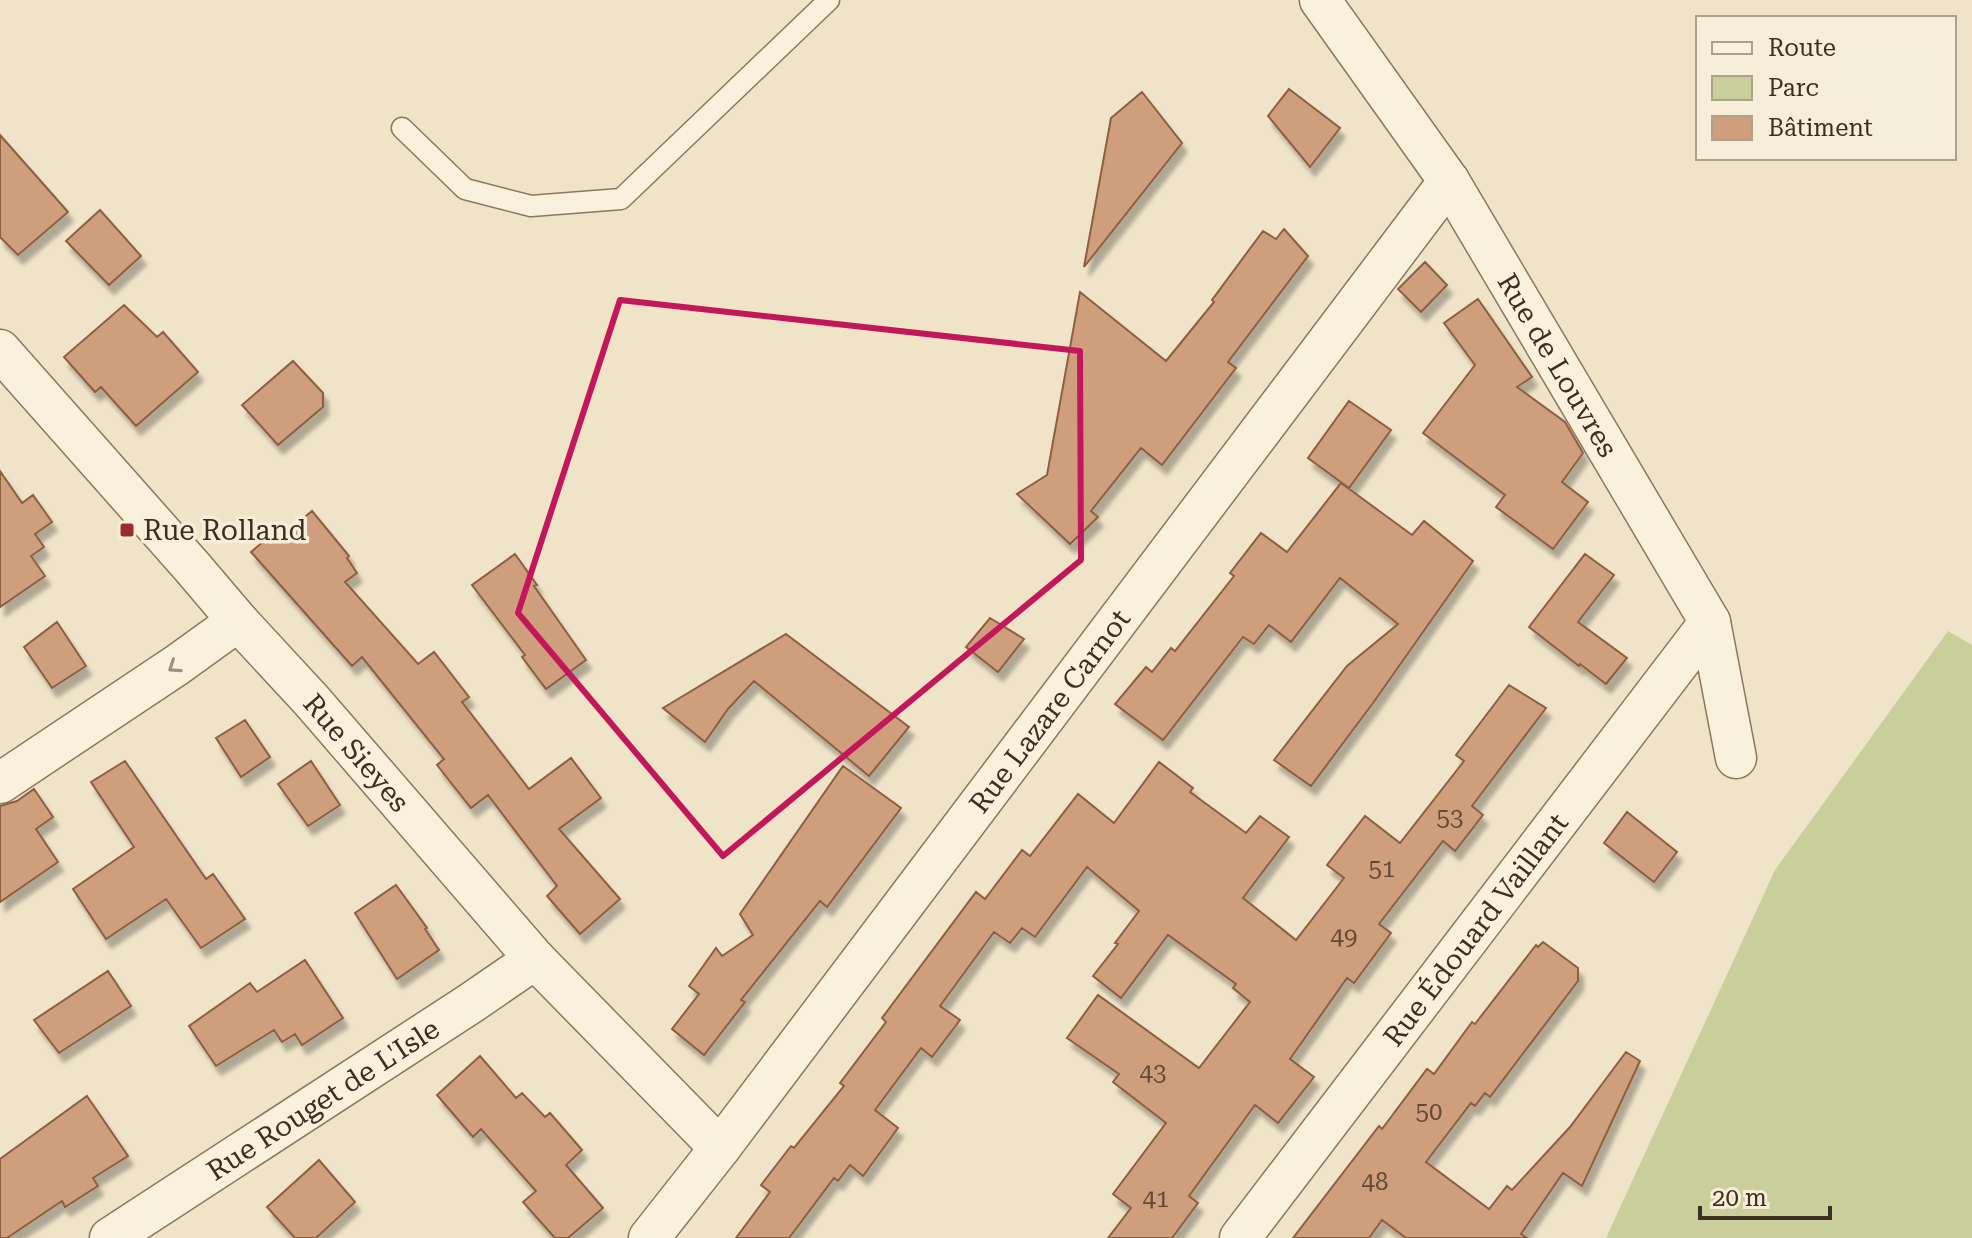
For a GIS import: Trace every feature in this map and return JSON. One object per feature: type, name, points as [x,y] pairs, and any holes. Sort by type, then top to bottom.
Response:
[{"type":"street","name":"Rue de Louvres","points":[[1320,0],[1449,181],[1710,622],[1736,758]]},
{"type":"street","name":"Rue Lazare Carnot","points":[[649,1238],[1449,181]]},
{"type":"street","name":"Rue Sieyes","points":[[0,350],[312,701],[535,959],[720,1148]]},
{"type":"street","points":[[0,783],[238,621]]},
{"type":"street","name":"Rue Édouard Vaillant","points":[[1240,1238],[1710,622]]},
{"type":"street","name":"Rue Rouget de L'Isle","points":[[110,1238],[535,959]]},
{"type":"lane","points":[[402,128],[465,189],[531,206],[621,199],[829,0]]},
{"type":"highlighted area","points":[[620,300],[1080,351],[1081,560],[723,856],[518,613]]},
{"type":"green space","points":[[1948,631],[1972,645],[1972,1238],[1606,1238],[1775,870]]},
{"type":"building","points":[[1289,89],[1340,128],[1310,167],[1268,116]]},
{"type":"building","points":[[1142,92],[1182,143],[1084,267],[1111,118]]},
{"type":"building","points":[[0,135],[68,212],[18,255],[0,237]]},
{"type":"building","points":[[100,210],[141,256],[109,285],[66,241]]},
{"type":"building","points":[[1284,229],[1308,256],[1228,362],[1236,368],[1162,465],[1141,448],[1091,511],[1098,517],[1070,544],[1017,494],[1047,475],[1080,292],[1166,361],[1214,302],[1212,300],[1263,231],[1276,239]]},
{"type":"building","points":[[1425,262],[1447,285],[1421,312],[1398,289]]},
{"type":"building","points":[[1478,299],[1532,377],[1517,387],[1565,422],[1583,453],[1562,482],[1588,502],[1553,549],[1496,507],[1505,495],[1423,433],[1475,365],[1444,323]]},
{"type":"building","points":[[124,305],[157,337],[163,332],[198,372],[136,426],[101,387],[95,392],[64,357]]},
{"type":"building","points":[[293,361],[323,393],[323,407],[278,445],[242,405]]},
{"type":"building","points":[[1349,401],[1391,430],[1349,488],[1308,458]]},
{"type":"building","points":[[0,471],[22,503],[33,495],[52,522],[35,534],[44,547],[31,556],[45,576],[0,607]]},
{"type":"building","points":[[1341,483],[1412,535],[1424,521],[1473,561],[1311,786],[1274,760],[1347,666],[1398,624],[1340,578],[1291,642],[1269,625],[1254,644],[1243,637],[1163,740],[1115,704],[1146,667],[1152,672],[1171,648],[1175,651],[1234,576],[1230,573],[1261,533],[1287,552]]},
{"type":"building","points":[[312,511],[349,556],[347,558],[357,573],[345,582],[418,664],[434,652],[469,697],[462,702],[529,789],[571,758],[601,798],[559,829],[620,899],[580,934],[547,896],[557,886],[488,795],[471,808],[437,765],[444,759],[362,657],[352,666],[251,552],[283,525],[288,531]]},
{"type":"building","points":[[515,554],[586,660],[546,689],[522,657],[525,655],[472,585]]},
{"type":"building","points":[[1585,554],[1614,575],[1578,622],[1627,658],[1606,684],[1529,627]]},
{"type":"building","points":[[990,618],[1024,639],[998,672],[966,647]]},
{"type":"building","points":[[57,622],[86,666],[52,688],[24,647]]},
{"type":"building","points":[[786,634],[909,727],[869,776],[754,681],[728,709],[705,742],[663,708]]},
{"type":"building","points":[[1509,685],[1546,708],[1472,806],[1483,815],[1455,851],[1443,841],[1379,924],[1391,933],[1354,983],[1347,978],[1290,1059],[1314,1077],[1278,1123],[1255,1105],[1189,1196],[1198,1203],[1172,1238],[1108,1238],[1131,1208],[1113,1194],[1166,1123],[1113,1082],[1119,1074],[1067,1038],[1098,995],[1199,1068],[1250,1002],[1233,988],[1236,984],[1168,935],[1121,998],[1093,976],[1139,911],[1087,867],[1035,937],[1022,928],[1010,943],[994,932],[940,1006],[960,1020],[932,1057],[921,1048],[875,1110],[898,1128],[863,1176],[850,1165],[838,1181],[834,1178],[789,1238],[736,1238],[770,1192],[761,1185],[844,1086],[840,1083],[886,1022],[882,1018],[976,892],[985,899],[1022,850],[1030,856],[1078,794],[1114,823],[1159,762],[1193,788],[1190,792],[1246,833],[1260,816],[1289,837],[1243,898],[1296,940],[1344,878],[1327,865],[1365,816],[1400,843],[1464,761],[1456,755]]},
{"type":"building","points":[[245,720],[270,757],[241,777],[216,738]]},
{"type":"building","points":[[125,761],[206,879],[213,874],[245,919],[201,948],[166,899],[106,939],[73,889],[134,847],[91,782]]},
{"type":"building","points":[[311,761],[340,805],[308,826],[278,784]]},
{"type":"building","points":[[843,766],[901,808],[827,907],[820,901],[741,1000],[745,1002],[704,1055],[672,1029],[699,994],[689,986],[716,948],[722,956],[753,935],[740,914]]},
{"type":"building","points":[[34,789],[53,817],[36,829],[58,862],[0,902],[0,806],[17,801]]},
{"type":"building","points":[[1627,812],[1677,852],[1654,882],[1604,843]]},
{"type":"building","points":[[396,885],[439,950],[397,979],[355,913]]},
{"type":"building","points":[[1543,942],[1578,968],[1578,981],[1490,1097],[1485,1093],[1475,1106],[1471,1103],[1426,1162],[1489,1209],[1507,1186],[1512,1190],[1570,1127],[1626,1052],[1640,1061],[1582,1186],[1563,1173],[1521,1234],[1527,1238],[1406,1238],[1382,1220],[1369,1238],[1293,1238],[1427,1069],[1434,1074],[1472,1022],[1475,1024],[1536,945],[1538,947]]},
{"type":"building","points":[[305,960],[343,1018],[302,1045],[295,1034],[282,1042],[274,1030],[216,1066],[189,1026],[250,983],[257,992]]},
{"type":"building","points":[[108,971],[131,1006],[59,1053],[34,1020]]},
{"type":"building","points":[[480,1056],[516,1098],[522,1093],[545,1117],[550,1113],[582,1150],[566,1165],[603,1208],[568,1238],[555,1238],[523,1202],[536,1191],[481,1129],[473,1137],[437,1095]]},
{"type":"building","points":[[87,1096],[128,1156],[93,1178],[98,1186],[65,1207],[62,1201],[7,1238],[0,1238],[0,1159]]},
{"type":"building","points":[[319,1160],[355,1202],[316,1238],[295,1238],[267,1207]]},
{"type":"place","name":"Rue Rolland","points":[[127,530]]}]
